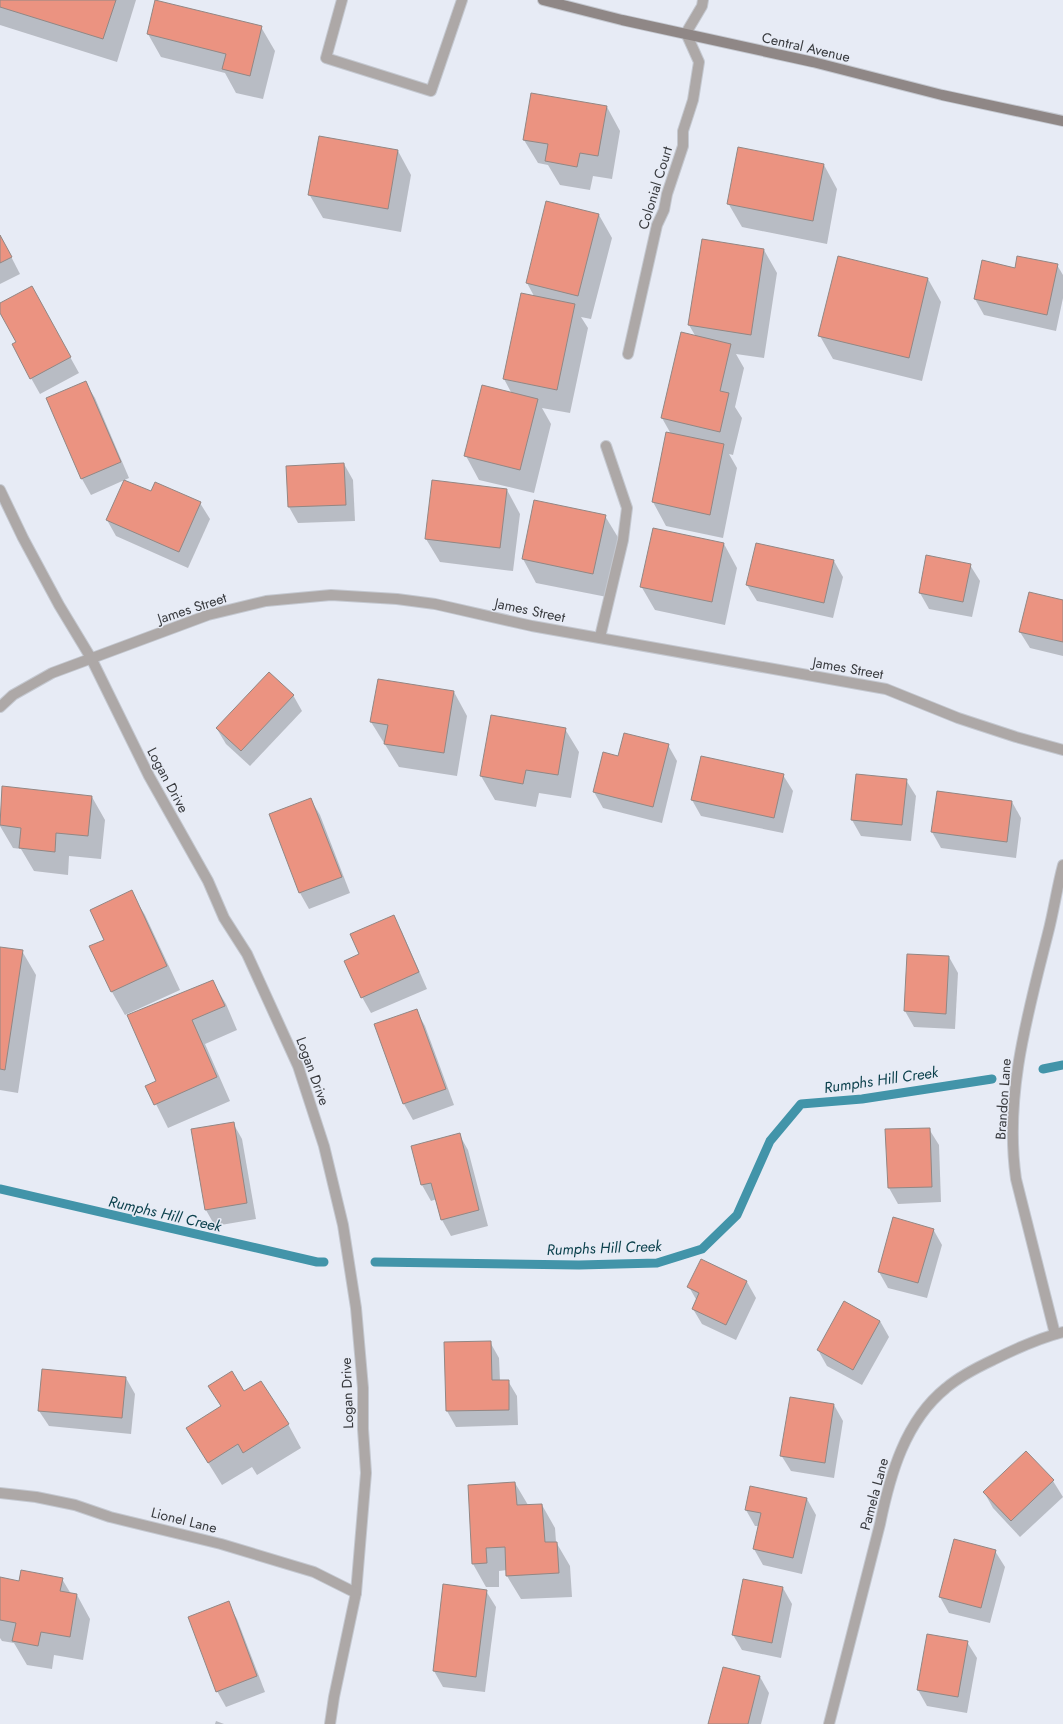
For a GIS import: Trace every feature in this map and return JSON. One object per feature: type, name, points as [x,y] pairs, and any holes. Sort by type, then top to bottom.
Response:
[{"type":"street","points":[[342,0],[326,58],[431,91],[462,0]]},
{"type":"street","name":"Central Avenue","points":[[543,0],[942,95],[1063,121]]},
{"type":"street","points":[[686,33],[702,6],[703,0]]},
{"type":"street","name":"Colonial Court","points":[[628,354],[657,225],[664,210],[667,194],[683,146],[683,131],[693,100],[699,62],[686,33]]},
{"type":"street","points":[[600,637],[623,540],[627,508],[606,446]]},
{"type":"street","name":"Logan Drive","points":[[0,490],[52,591],[91,658],[150,776],[208,881],[224,918],[247,954],[298,1066],[324,1146],[343,1225],[356,1308],[362,1381],[366,1473],[356,1593],[334,1697],[330,1724]]},
{"type":"street","name":"James Street","points":[[0,707],[13,695],[52,673],[208,615],[266,601],[330,595],[398,599],[435,604],[532,626],[886,689],[958,718],[1016,738],[1063,750]]},
{"type":"street","name":"Brandon Lane","points":[[1059,1333],[1016,1179],[1013,1156],[1013,1110],[1022,1035],[1055,906],[1063,865]]},
{"type":"street","name":"Pamela Lane","points":[[829,1724],[887,1492],[896,1462],[910,1432],[926,1408],[945,1388],[968,1372],[1013,1350],[1059,1333]]},
{"type":"street","name":"Lionel Lane","points":[[0,1492],[36,1497],[75,1505],[110,1517],[228,1546],[314,1572],[356,1593]]},
{"type":"building","points":[[0,0],[116,0],[103,39],[0,7]]},
{"type":"building","points":[[155,0],[262,26],[250,76],[222,69],[226,54],[147,34]]},
{"type":"building","points":[[531,93],[607,106],[598,156],[580,153],[577,167],[545,161],[548,144],[523,140]]},
{"type":"building","points":[[319,136],[398,150],[388,209],[308,195]]},
{"type":"building","points":[[738,147],[824,164],[813,221],[727,204]]},
{"type":"building","points":[[546,201],[599,214],[578,296],[526,283]]},
{"type":"building","points":[[0,235],[12,257],[0,263]]},
{"type":"building","points":[[702,239],[764,249],[751,335],[688,325]]},
{"type":"building","points":[[838,256],[928,278],[909,358],[818,336]]},
{"type":"building","points":[[1017,256],[1058,264],[1047,315],[974,299],[982,260],[1015,268]]},
{"type":"building","points":[[32,286],[71,357],[30,379],[12,344],[16,342],[0,313],[0,303]]},
{"type":"building","points":[[521,293],[575,304],[557,390],[503,379]]},
{"type":"building","points":[[681,332],[731,344],[720,391],[729,393],[720,432],[661,418]]},
{"type":"building","points":[[86,381],[121,462],[81,479],[46,398]]},
{"type":"building","points":[[482,385],[538,399],[520,470],[464,456]]},
{"type":"building","points":[[666,432],[724,444],[710,515],[652,502]]},
{"type":"building","points":[[344,463],[346,505],[288,507],[286,466]]},
{"type":"building","points":[[124,480],[151,491],[155,482],[201,502],[179,552],[106,520]]},
{"type":"building","points":[[432,480],[507,489],[500,548],[425,539]]},
{"type":"building","points":[[534,500],[606,515],[593,574],[522,559]]},
{"type":"building","points":[[653,528],[724,543],[712,602],[640,587]]},
{"type":"building","points":[[756,543],[834,560],[824,603],[746,585]]},
{"type":"building","points":[[926,555],[971,564],[963,602],[919,593]]},
{"type":"building","points":[[1029,592],[1063,600],[1063,642],[1019,632]]},
{"type":"building","points":[[269,672],[294,695],[241,751],[216,728]]},
{"type":"building","points":[[378,679],[454,691],[444,753],[384,744],[388,725],[370,722]]},
{"type":"building","points":[[491,715],[566,728],[558,775],[526,770],[523,784],[480,776]]},
{"type":"building","points":[[624,733],[669,744],[653,807],[593,792],[603,752],[618,756]]},
{"type":"building","points":[[701,756],[784,774],[774,818],[691,800]]},
{"type":"building","points":[[856,774],[907,779],[902,825],[851,820]]},
{"type":"building","points":[[2,786],[92,796],[88,836],[56,833],[55,852],[19,848],[21,828],[0,825]]},
{"type":"building","points":[[937,791],[1012,801],[1007,842],[931,832]]},
{"type":"building","points":[[311,798],[342,877],[299,893],[269,814]]},
{"type":"building","points":[[132,890],[167,966],[111,992],[89,946],[104,940],[90,910]]},
{"type":"building","points":[[394,915],[419,972],[361,998],[344,961],[359,954],[350,934]]},
{"type":"building","points":[[0,947],[23,950],[5,1070],[0,1069]]},
{"type":"building","points":[[907,954],[949,956],[946,1014],[904,1011]]},
{"type":"building","points":[[213,980],[225,1006],[192,1020],[217,1077],[154,1105],[145,1086],[156,1081],[127,1015]]},
{"type":"building","points":[[417,1009],[446,1089],[403,1104],[374,1024]]},
{"type":"building","points":[[234,1122],[247,1203],[205,1210],[191,1129]]},
{"type":"building","points":[[930,1128],[932,1187],[888,1188],[885,1129]]},
{"type":"building","points":[[460,1133],[479,1210],[441,1220],[431,1183],[421,1185],[411,1146]]},
{"type":"building","points":[[893,1217],[934,1229],[918,1283],[878,1272]]},
{"type":"building","points":[[701,1259],[747,1281],[726,1325],[692,1309],[699,1293],[687,1287]]},
{"type":"building","points":[[844,1301],[880,1321],[853,1370],[817,1350]]},
{"type":"building","points":[[491,1341],[492,1380],[509,1380],[509,1410],[446,1411],[444,1342]]},
{"type":"building","points":[[42,1369],[126,1377],[122,1418],[38,1411]]},
{"type":"building","points":[[232,1371],[244,1391],[261,1381],[289,1424],[243,1453],[238,1444],[208,1463],[186,1428],[221,1406],[208,1386]]},
{"type":"building","points":[[790,1397],[834,1404],[825,1463],[780,1456]]},
{"type":"building","points":[[1026,1451],[1054,1480],[1011,1521],[983,1492]]},
{"type":"building","points":[[515,1482],[517,1505],[542,1504],[545,1542],[557,1542],[559,1573],[506,1576],[505,1547],[486,1548],[487,1563],[472,1564],[468,1485]]},
{"type":"building","points":[[750,1486],[807,1498],[793,1558],[753,1549],[761,1513],[745,1510]]},
{"type":"building","points":[[954,1539],[996,1550],[981,1608],[939,1597]]},
{"type":"building","points":[[21,1570],[63,1578],[60,1591],[77,1594],[70,1637],[41,1632],[38,1646],[12,1641],[16,1623],[0,1620],[0,1577],[19,1581]]},
{"type":"building","points":[[743,1579],[783,1587],[772,1643],[732,1635]]},
{"type":"building","points":[[443,1584],[487,1590],[476,1677],[433,1671]]},
{"type":"building","points":[[229,1601],[257,1676],[216,1692],[188,1617]]},
{"type":"building","points":[[927,1634],[968,1641],[958,1697],[917,1690]]},
{"type":"building","points":[[723,1667],[760,1676],[748,1724],[708,1724]]},
{"type":"waterway","name":"Rumphs Hill Creek","points":[[1043,1069],[1063,1065]]},
{"type":"waterway","name":"Rumphs Hill Creek","points":[[375,1262],[579,1265],[657,1263],[702,1249],[737,1215],[770,1141],[801,1104],[862,1099],[992,1079]]},
{"type":"waterway","name":"Rumphs Hill Creek","points":[[0,1189],[317,1262],[324,1262]]}]
